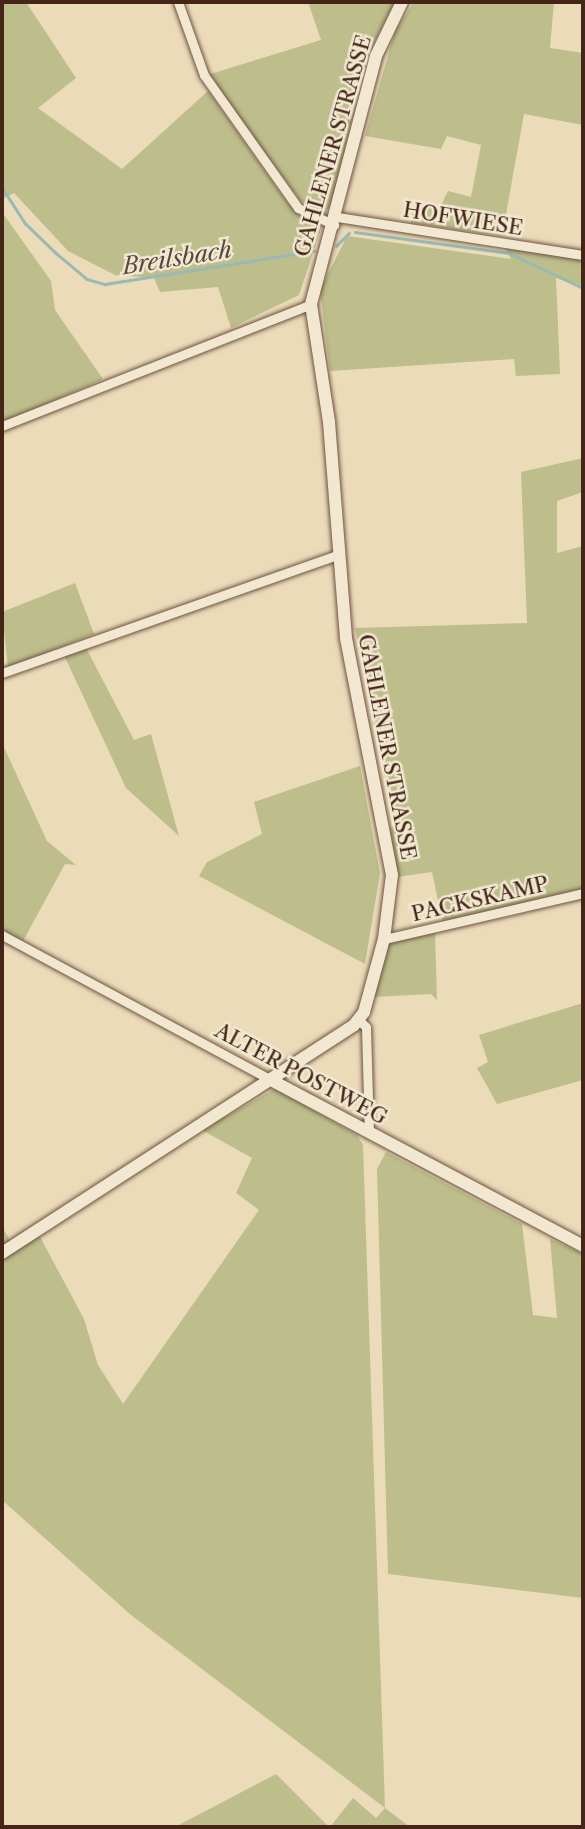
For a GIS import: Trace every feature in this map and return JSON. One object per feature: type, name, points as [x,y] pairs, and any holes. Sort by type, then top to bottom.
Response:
[{"type":"street","name":"HOFWIESE","points":[[178,2],[204,75],[298,208],[335,221],[583,255]]},
{"type":"street","name":"GAHLENER STRASSE","points":[[359,1020],[384,939],[392,874],[346,638],[329,422],[311,304],[335,221],[376,56],[402,2]]},
{"type":"street","points":[[2,426],[311,304]]},
{"type":"street","points":[[2,673],[338,555]]},
{"type":"street","name":"PACKSKAMP","points":[[384,939],[583,893]]},
{"type":"street","name":"ALTER POSTWEG","points":[[2,935],[583,1246]]},
{"type":"street","points":[[2,1253],[271,1080],[359,1020],[366,1027],[369,1132]]},
{"type":"green space","points":[[2,2],[26,2],[76,78],[38,108],[122,169],[208,91],[288,204],[322,226],[299,295],[231,328],[218,287],[160,292],[154,278],[115,275],[68,251],[14,193],[2,199]]},
{"type":"green space","points":[[308,2],[395,2],[366,58],[335,197],[325,214],[301,201],[207,75],[321,40]]},
{"type":"green space","points":[[414,2],[554,2],[550,48],[583,53],[583,125],[524,114],[502,236],[411,223],[413,207],[440,207],[448,191],[471,197],[481,145],[447,136],[441,149],[365,136],[395,31]]},
{"type":"green space","points":[[2,212],[51,281],[55,310],[103,379],[2,423]]},
{"type":"green space","points":[[347,236],[511,259],[504,246],[583,259],[583,286],[556,278],[560,374],[516,376],[514,359],[330,371],[320,290]]},
{"type":"green space","points":[[583,458],[583,492],[557,501],[557,553],[583,546],[583,888],[443,924],[432,872],[397,877],[389,828],[398,826],[355,628],[527,623],[521,472]]},
{"type":"green space","points":[[75,583],[94,634],[8,668],[2,612]]},
{"type":"green space","points":[[84,644],[134,740],[151,734],[179,836],[126,788],[63,653]]},
{"type":"green space","points":[[2,743],[47,841],[76,865],[65,864],[23,941],[2,930]]},
{"type":"green space","points":[[360,766],[380,873],[365,964],[199,876],[207,862],[262,834],[254,802]]},
{"type":"green space","points":[[435,933],[437,1000],[431,994],[374,997],[388,943]]},
{"type":"green space","points":[[583,1003],[583,1080],[497,1104],[477,1068],[488,1062],[479,1035]]},
{"type":"green space","points":[[275,1089],[357,1135],[363,1145],[385,1808],[131,1615],[2,1500],[2,1227],[16,1250],[39,1235],[84,1319],[98,1365],[123,1404],[259,1210],[236,1193],[252,1158],[202,1130]]},
{"type":"green space","points":[[386,1152],[522,1224],[533,1315],[557,1318],[550,1239],[583,1254],[583,1598],[388,1574],[377,1169]]},
{"type":"green space","points":[[276,1774],[329,1827],[175,1827]]},
{"type":"green space","points":[[353,1798],[376,1818],[385,1808],[410,1827],[330,1827]]},
{"type":"waterway","name":"Breilsbach","points":[[2,187],[25,223],[56,253],[87,279],[105,284],[314,251]]},
{"type":"waterway","name":"Breilsbach","points":[[355,232],[509,253],[583,288]]},
{"type":"waterway","name":"Breilsbach","points":[[336,246],[349,233]]}]
